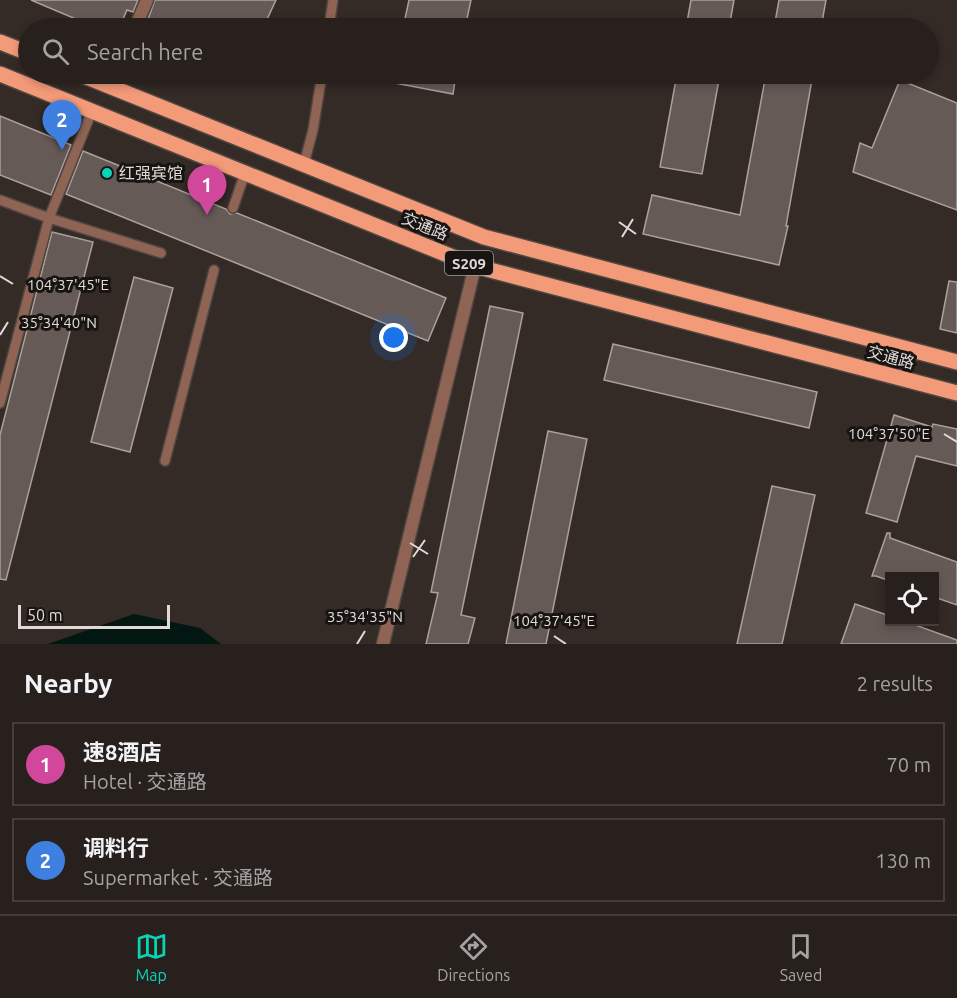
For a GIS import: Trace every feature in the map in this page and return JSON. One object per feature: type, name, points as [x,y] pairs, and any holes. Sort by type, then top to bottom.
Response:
[{"type":"main road","points":[[0,42],[18,49]]},
{"type":"main road","name":"交通路","points":[[0,74],[18,81]]},
{"type":"main road","name":"交通路","points":[[25,84],[475,266],[957,393]]},
{"type":"main road","name":"交通路","points":[[121,84],[304,164],[484,237],[957,362]]},
{"type":"street","points":[[139,18],[147,0]]},
{"type":"street","points":[[383,644],[475,266]]},
{"type":"lane","points":[[330,18],[333,0]]},
{"type":"lane","points":[[304,164],[313,130],[320,84]]},
{"type":"lane","points":[[0,403],[49,218],[92,111]]},
{"type":"lane","points":[[233,208],[245,173]]},
{"type":"lane","points":[[0,200],[161,254]]},
{"type":"lane","points":[[165,461],[214,270]]},
{"type":"water","points":[[134,614],[200,628],[221,644],[48,644]]},
{"type":"building","points":[[31,0],[138,0],[133,12],[127,10],[123,18],[73,18]]},
{"type":"building","points":[[155,0],[276,0],[268,18],[148,18]]},
{"type":"building","points":[[409,0],[471,0],[467,18],[405,18]]},
{"type":"building","points":[[691,0],[734,0],[731,18],[688,18]]},
{"type":"building","points":[[779,0],[826,0],[823,18],[776,18]]},
{"type":"building","points":[[400,84],[454,84],[453,94]]},
{"type":"building","points":[[675,84],[718,84],[702,174],[660,167]]},
{"type":"building","points":[[764,84],[811,84],[786,226],[788,226],[779,265],[643,234],[652,195],[740,215]]},
{"type":"building","points":[[898,84],[910,84],[957,103],[957,210],[853,172],[860,143],[872,148]]},
{"type":"building","points":[[0,116],[71,145],[51,195],[0,175]]},
{"type":"building","points":[[83,151],[226,209],[230,214],[237,213],[446,298],[428,341],[66,194]]},
{"type":"building","points":[[52,232],[93,242],[6,580],[0,579],[0,435]]},
{"type":"building","points":[[134,277],[173,288],[130,452],[91,442]]},
{"type":"building","points":[[949,281],[957,282],[957,333],[940,329]]},
{"type":"building","points":[[490,306],[523,313],[461,615],[475,618],[468,644],[426,644],[438,593],[431,592]]},
{"type":"building","points":[[613,344],[817,392],[809,428],[604,380]]},
{"type":"building","points":[[894,415],[932,427],[933,424],[957,429],[957,466],[916,456],[897,522],[866,513]]},
{"type":"building","points":[[548,431],[587,439],[546,644],[506,644]]},
{"type":"building","points":[[772,486],[815,495],[782,644],[737,644]]},
{"type":"building","points":[[887,533],[890,533],[890,538],[957,562],[957,605],[939,599],[939,572],[885,572],[885,579],[872,576]]},
{"type":"building","points":[[855,604],[885,614],[885,626],[918,626],[957,640],[957,644],[841,644]]},
{"type":"place","name":"调料行","points":[[62,150]]},
{"type":"place","name":"红强宾馆","points":[[107,173]]},
{"type":"place","name":"速8酒店","points":[[207,215]]}]
